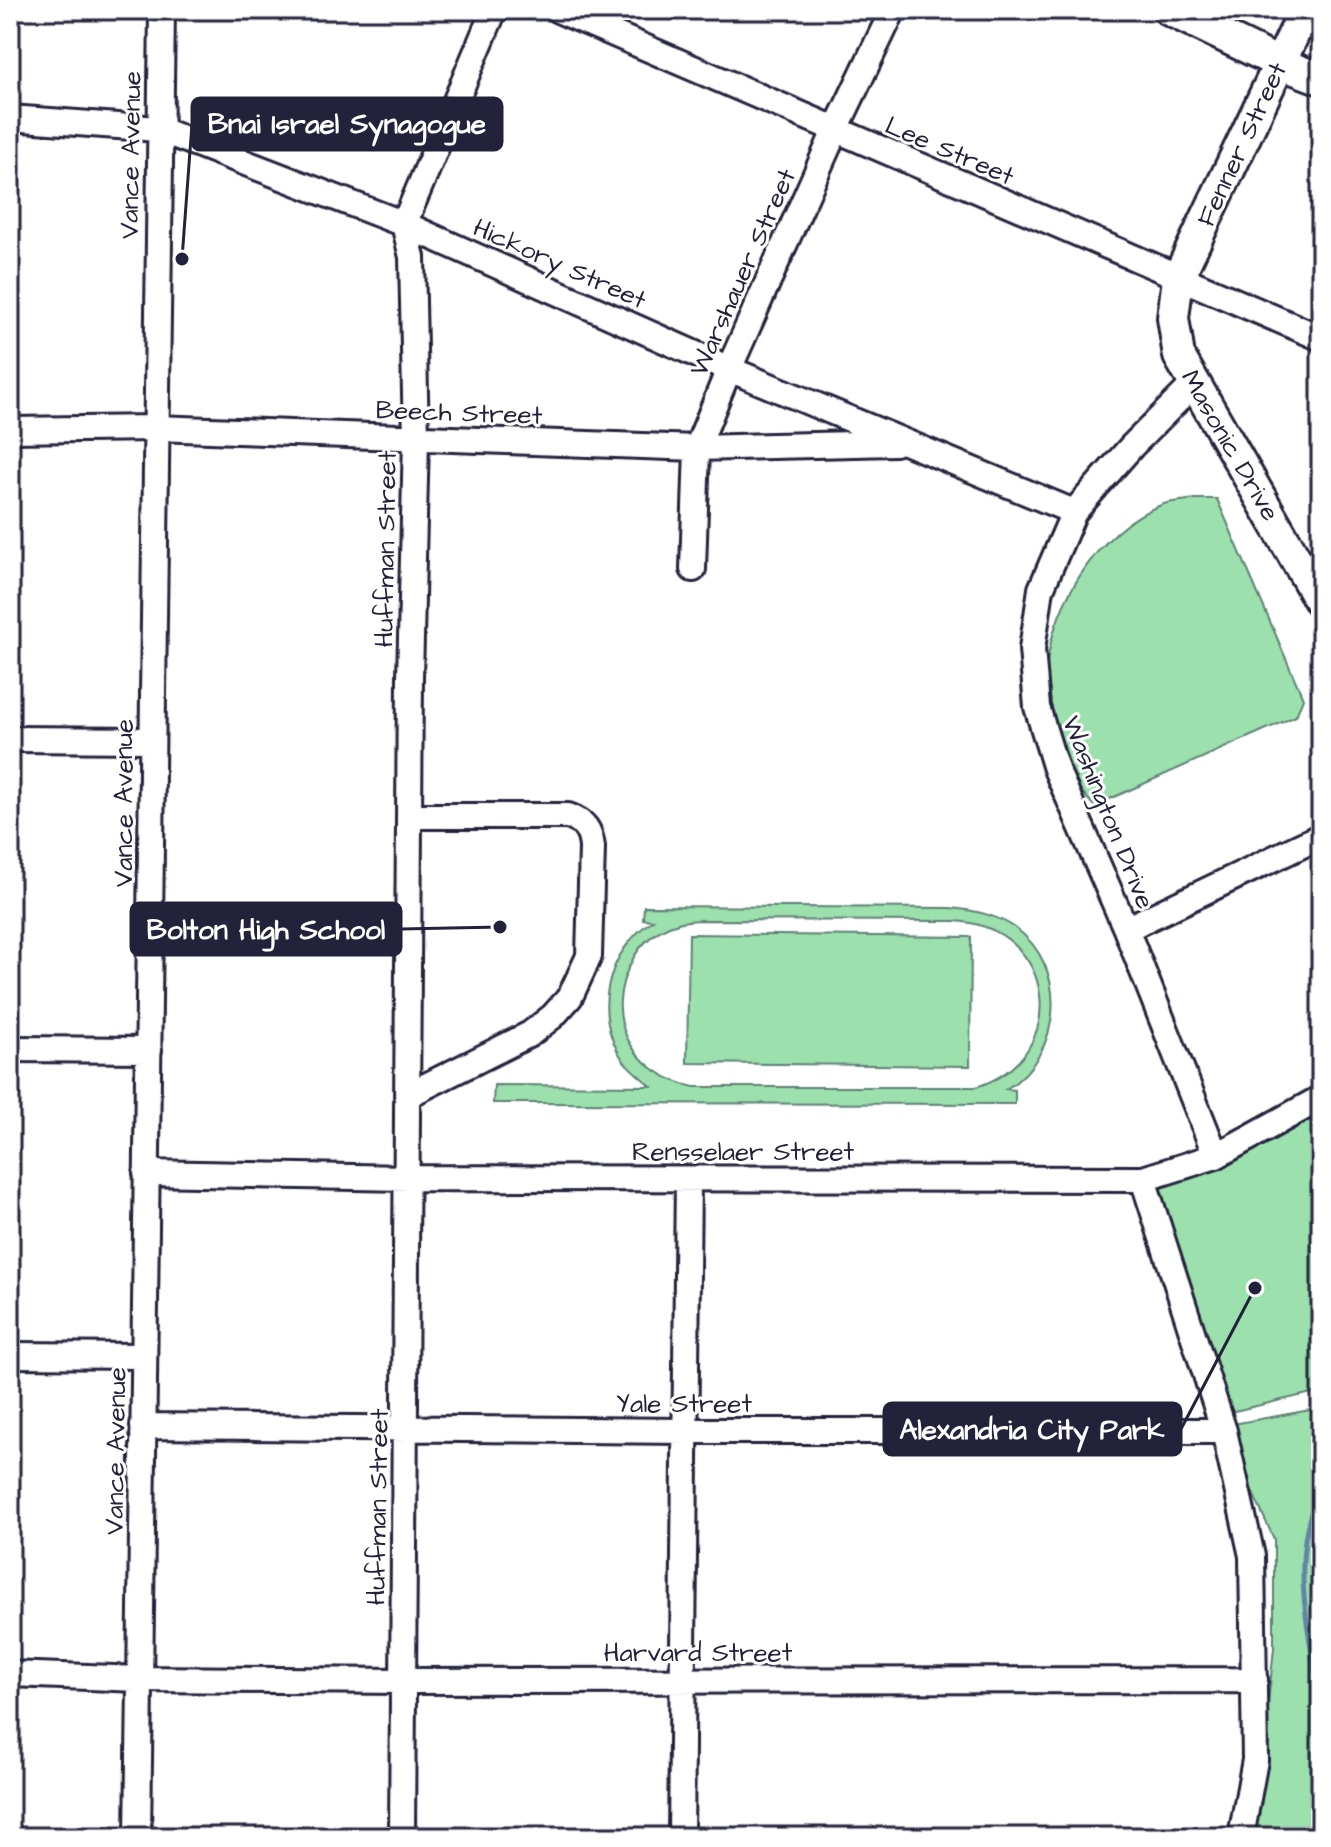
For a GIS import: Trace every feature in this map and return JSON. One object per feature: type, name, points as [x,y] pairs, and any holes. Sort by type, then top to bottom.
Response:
[{"type":"main road","points":[[1169,10],[1279,63],[1321,79]]},
{"type":"main road","name":"Fenner Street","points":[[1178,278],[1305,10]]},
{"type":"main road","name":"Masonic Drive","points":[[1178,278],[1173,318],[1179,356],[1321,603]]},
{"type":"street","name":"Vance Avenue","points":[[138,1837],[158,129],[162,10]]},
{"type":"street","points":[[404,224],[494,10]]},
{"type":"street","name":"Lee Street","points":[[558,10],[1321,338]]},
{"type":"street","name":"Warshauer Street","points":[[693,569],[697,448],[835,131],[893,10]]},
{"type":"street","name":"Hickory Street","points":[[10,118],[158,129],[404,224],[729,369],[1074,512]]},
{"type":"street","name":"Huffman Street","points":[[402,1837],[410,677],[416,439],[412,257],[404,224]]},
{"type":"street","name":"Washington Drive","points":[[1195,383],[1132,446],[1074,512],[1041,589],[1032,649],[1037,707],[1056,769],[1126,929],[1216,1156]]},
{"type":"street","name":"Beech Street","points":[[10,430],[155,428],[697,448],[906,443]]},
{"type":"street","points":[[10,739],[151,740]]},
{"type":"street","points":[[408,1095],[530,1034],[553,1016],[570,997],[589,956],[592,847],[590,832],[582,821],[568,816],[410,816]]},
{"type":"street","points":[[1126,929],[1321,836]]},
{"type":"street","points":[[10,1049],[149,1050]]},
{"type":"street","name":"Rensselaer Street","points":[[146,1173],[408,1178],[1143,1179],[1216,1156],[1321,1098]]},
{"type":"street","points":[[681,1837],[688,1179]]},
{"type":"street","points":[[1143,1179],[1224,1431],[1252,1556],[1255,1760],[1241,1837]]},
{"type":"street","points":[[10,1355],[144,1356]]},
{"type":"street","name":"Yale Street","points":[[143,1426],[686,1431],[1224,1431]]},
{"type":"street","name":"Harvard Street","points":[[10,1674],[140,1679],[404,1681],[1255,1680]]},
{"type":"green space","points":[[1217,499],[1303,698],[1296,716],[1094,806],[1068,772],[1052,726],[1046,683],[1048,656],[1055,629],[1065,602],[1080,576],[1117,532],[1140,515],[1164,504]]},
{"type":"green space","points":[[644,906],[950,908],[983,913],[1014,927],[1032,944],[1044,964],[1051,986],[1052,1010],[1048,1033],[1039,1055],[1025,1074],[1006,1089],[1015,1090],[1015,1104],[493,1103],[494,1085],[651,1086],[623,1060],[613,1042],[606,1003],[609,984],[624,948],[653,920],[643,919]],"holes":[[[690,920],[953,921],[988,928],[1014,944],[1032,967],[1040,994],[1039,1022],[1028,1049],[1007,1071],[976,1087],[694,1087],[672,1080],[639,1056],[628,1040],[621,1021],[620,1002],[624,981],[636,953],[645,942],[669,926]]]},
{"type":"green space","points":[[689,934],[971,937],[970,1066],[687,1063]]},
{"type":"green space","points":[[1321,1106],[1321,1391],[1230,1412],[1153,1185]]},
{"type":"green space","points":[[1321,1408],[1321,1837],[1254,1837],[1274,1648],[1274,1539],[1222,1426]]},
{"type":"waterway","points":[[1319,1837],[1320,1713],[1304,1600],[1303,1571],[1304,1543],[1321,1489]]},
{"type":"place","name":"Bnai Israel Synagogue","points":[[182,259]]},
{"type":"place","name":"Bolton High School","points":[[500,927]]},
{"type":"place","name":"Alexandria City Park","points":[[1255,1288]]}]
